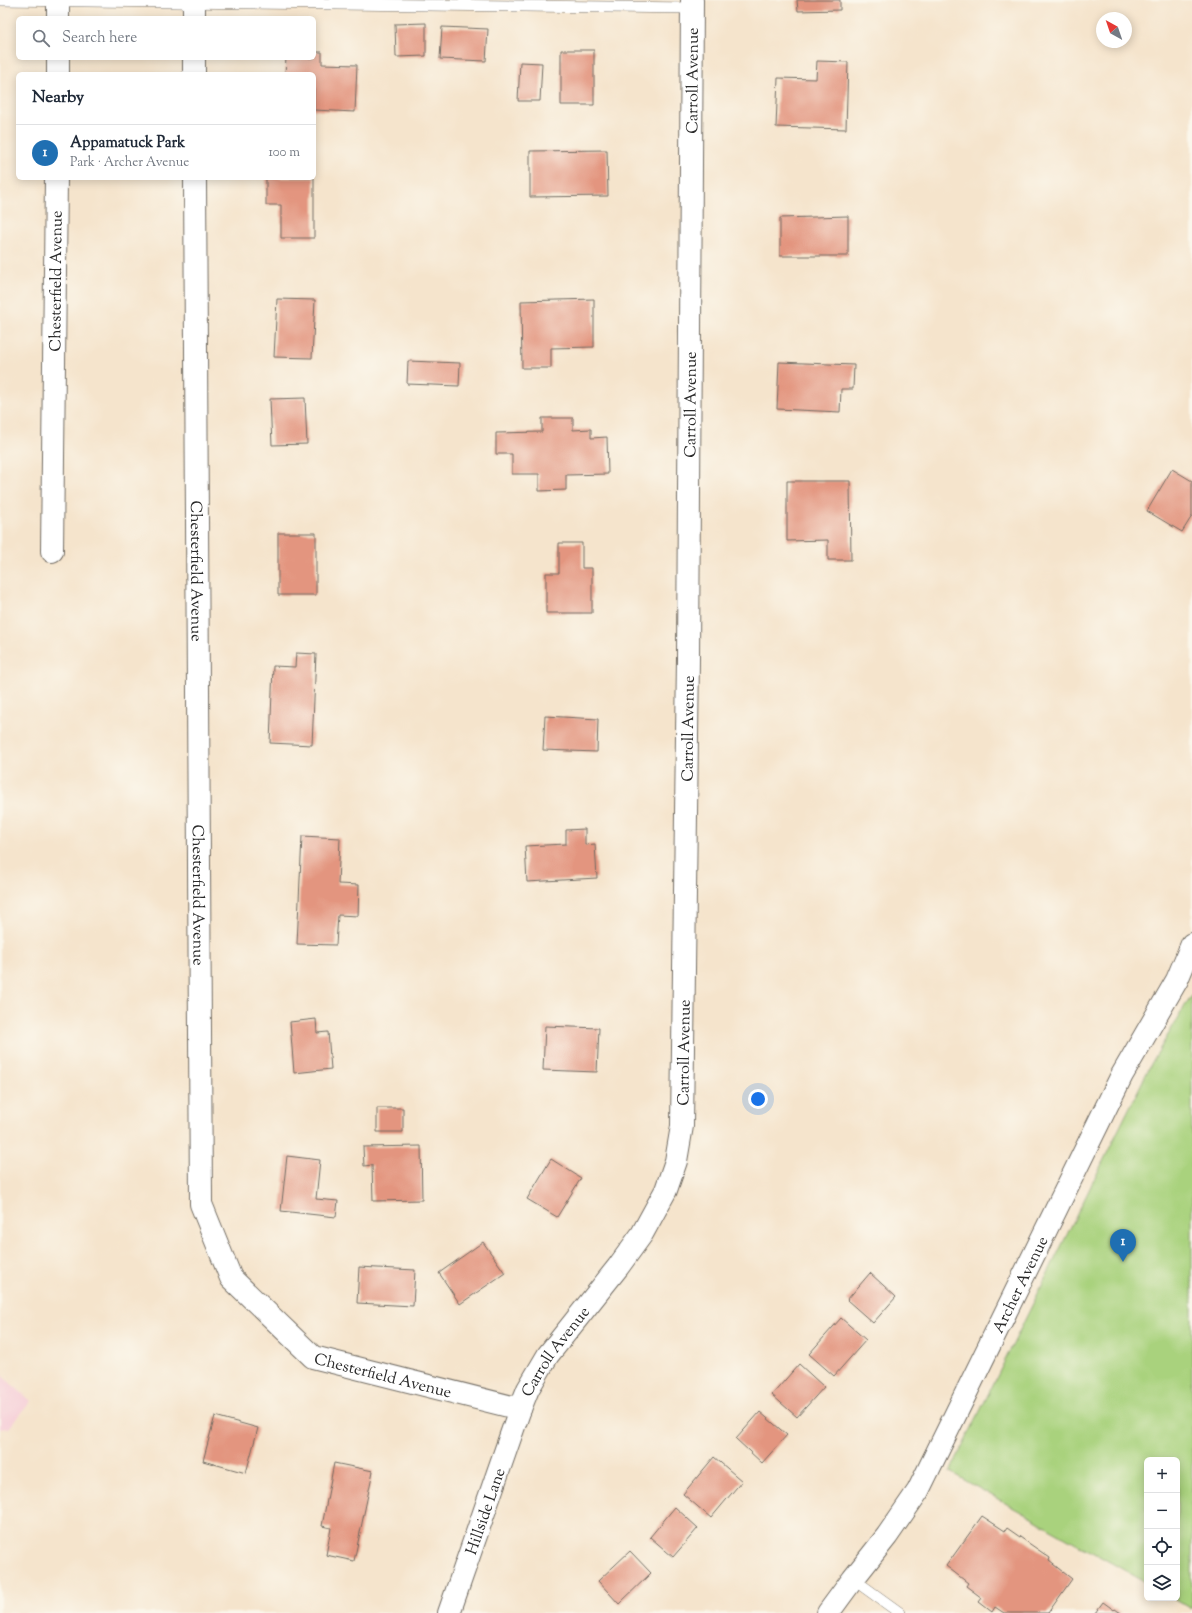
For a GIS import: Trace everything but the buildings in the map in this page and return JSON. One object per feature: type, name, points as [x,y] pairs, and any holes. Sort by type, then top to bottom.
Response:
[{"type":"street","name":"Carroll Avenue","points":[[520,1409],[528,1389],[548,1355],[618,1267],[642,1234],[666,1190],[676,1161],[682,1126],[688,650],[692,4]]},
{"type":"street","points":[[58,60],[58,72]]},
{"type":"street","points":[[194,60],[194,72]]},
{"type":"street","name":"Chesterfield Avenue","points":[[52,551],[56,180]]},
{"type":"street","name":"Chesterfield Avenue","points":[[195,180],[201,1204],[231,1278],[313,1357],[520,1409]]},
{"type":"street","name":"Archer Avenue","points":[[828,1613],[887,1536],[918,1491],[1122,1075],[1177,980],[1192,944]]},
{"type":"street","name":"Hillside Lane","points":[[449,1613],[520,1409]]},
{"type":"lane","points":[[0,0],[58,6],[194,7],[692,4]]},
{"type":"lane","points":[[853,1579],[900,1613]]},
{"type":"shaded area","points":[[0,1374],[31,1401],[9,1428],[0,1429]]},
{"type":"green space","points":[[1192,994],[1192,1609],[1178,1601],[1180,1601],[1180,1457],[1144,1457],[1144,1581],[950,1472],[1151,1064]]},
{"type":"place","name":"Appamatuck Park","points":[[1123,1262]]}]
